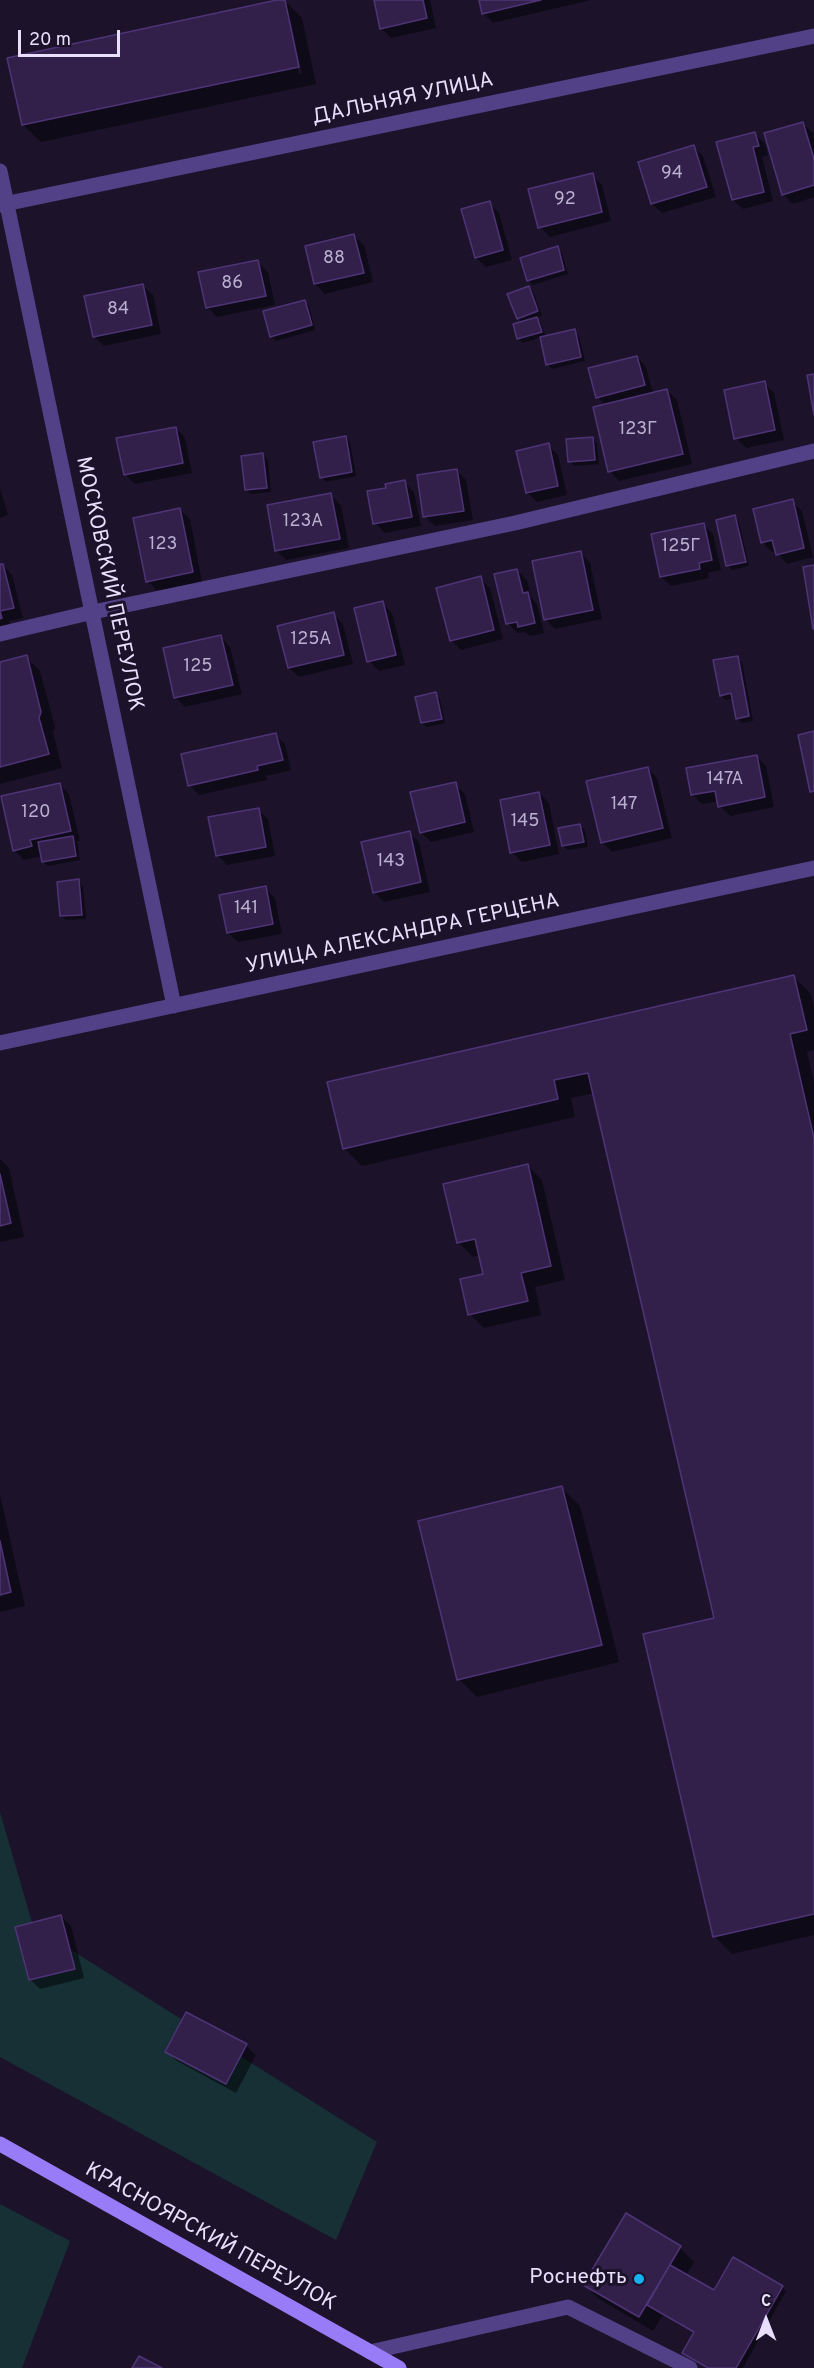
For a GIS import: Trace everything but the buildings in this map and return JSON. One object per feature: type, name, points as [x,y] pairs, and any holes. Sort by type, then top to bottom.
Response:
[{"type":"main road","name":"КРАСНОЯРСКИЙ ПЕРЕУЛОК","points":[[0,2144],[399,2368]]},
{"type":"street","name":"ДАЛЬНЯЯ УЛИЦА","points":[[4,205],[814,36]]},
{"type":"street","name":"МОСКОВСКИЙ ПЕРЕУЛОК","points":[[0,171],[4,205],[93,612],[174,1006]]},
{"type":"street","points":[[0,634],[93,612],[515,523],[814,451]]},
{"type":"street","name":"УЛИЦА АЛЕКСАНДРА ГЕРЦЕНА","points":[[0,1043],[814,868]]},
{"type":"street","points":[[370,2352],[568,2307],[690,2368]]},
{"type":"green space","points":[[0,1812],[33,1926],[377,2142],[336,2240],[0,2057]]},
{"type":"green space","points":[[0,2204],[70,2241],[22,2368],[0,2368]]},
{"type":"place","name":"Роснефть","points":[[639,2279]]}]
